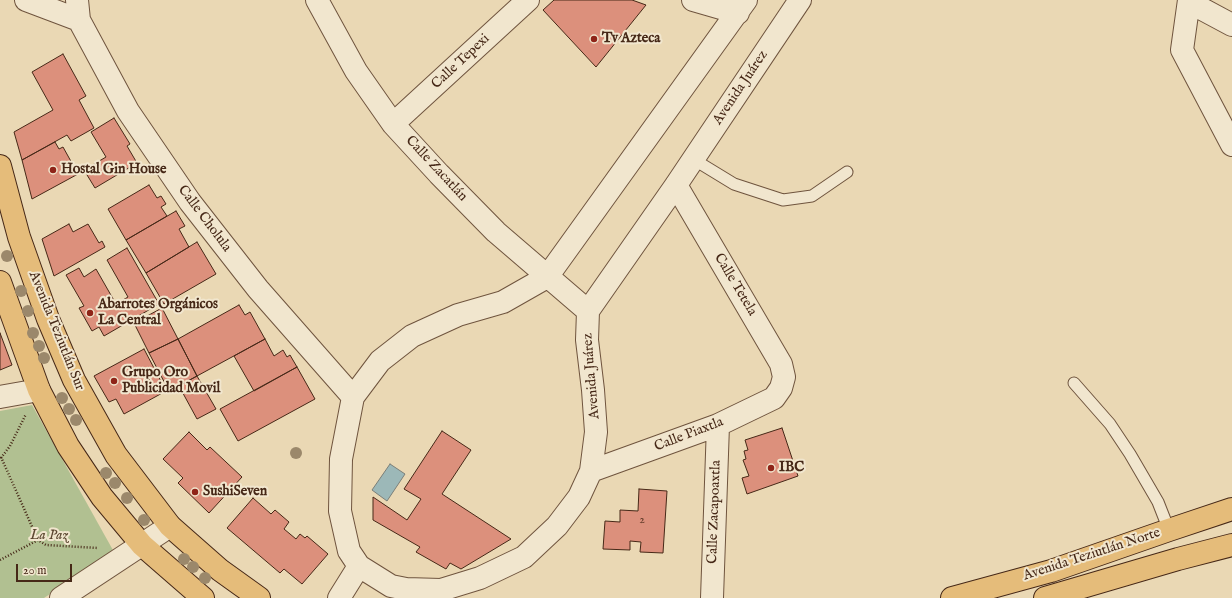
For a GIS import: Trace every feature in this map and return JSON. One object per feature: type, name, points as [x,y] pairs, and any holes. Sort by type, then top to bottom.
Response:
[{"type":"main road","name":"Avenida Teziutlán Sur","points":[[0,166],[19,237],[48,319],[74,380],[116,455],[170,526],[220,570],[259,598]]},
{"type":"main road","points":[[0,282],[39,390],[68,446],[102,497],[142,545],[203,598]]},
{"type":"main road","name":"Avenida Teziutlán Norte","points":[[952,598],[1051,571],[1232,509]]},
{"type":"main road","name":"Avenida Teziutlán Norte","points":[[1060,596],[1178,559],[1232,546]]},
{"type":"street","points":[[26,0],[78,10]]},
{"type":"street","name":"Calle Zacatlán","points":[[317,0],[356,71],[393,124],[439,174],[496,232],[588,311]]},
{"type":"street","name":"Calle Tepexi","points":[[393,124],[528,0]]},
{"type":"street","points":[[693,0],[742,6]]},
{"type":"street","name":"Avenida Juárez","points":[[742,6],[547,277],[503,302],[458,315],[412,336],[380,361],[352,397],[341,459],[340,511],[348,551],[359,566],[388,592],[406,589],[441,590],[480,578],[524,557],[557,526],[578,496],[591,471],[596,432],[587,340],[588,311],[676,185],[800,0]]},
{"type":"street","points":[[1232,25],[1189,1],[1182,50],[1232,145]]},
{"type":"street","name":"Calle Cholula","points":[[78,10],[128,111],[190,202],[258,289],[352,397]]},
{"type":"street","name":"Calle Tetela","points":[[676,185],[781,364],[784,377],[782,388]]},
{"type":"street","name":"Calle Piaxtla","points":[[591,471],[718,425],[774,398],[782,388]]},
{"type":"street","points":[[0,397],[39,390]]},
{"type":"street","name":"Calle Zacapoaxtla","points":[[712,598],[718,425]]},
{"type":"street","points":[[61,598],[170,526]]},
{"type":"street","points":[[339,598],[359,566]]},
{"type":"street","points":[[1051,571],[1060,596]]},
{"type":"lane","points":[[693,159],[734,184],[783,200],[812,196],[847,172]]},
{"type":"lane","points":[[1074,383],[1110,424],[1130,454],[1158,502],[1170,530]]},
{"type":"path","points":[[26,412],[10,446],[1,458],[38,540],[46,545],[101,549]]},
{"type":"path","points":[[0,560],[38,540]]},
{"type":"green space","name":"La Paz","points":[[32,405],[114,552],[44,598],[0,598],[0,411]]},
{"type":"water","points":[[390,464],[405,474],[387,501],[372,490]]},
{"type":"building","name":"Tv Azteca","points":[[554,0],[632,0],[646,5],[596,67],[543,10]]},
{"type":"building","points":[[63,54],[86,96],[79,100],[94,128],[71,141],[67,135],[22,160],[14,132],[53,110],[32,72]]},
{"type":"building","points":[[114,118],[130,144],[127,146],[137,163],[95,188],[84,170],[106,157],[91,132]]},
{"type":"building","points":[[55,142],[59,149],[63,147],[78,174],[32,199],[22,160]]},
{"type":"building","points":[[149,185],[157,198],[161,196],[166,204],[161,207],[167,216],[126,240],[108,209]]},
{"type":"building","points":[[176,211],[185,226],[179,229],[189,247],[146,273],[126,240]]},
{"type":"building","points":[[69,224],[73,232],[88,224],[99,243],[102,241],[105,247],[54,276],[42,239]]},
{"type":"building","points":[[197,242],[216,274],[164,304],[146,273]]},
{"type":"building","points":[[127,248],[159,304],[104,336],[99,327],[92,331],[79,308],[84,306],[66,275],[79,268],[84,277],[96,269],[116,304],[128,297],[107,260]]},
{"type":"building","points":[[239,305],[245,315],[250,312],[265,339],[197,376],[178,339]]},
{"type":"building","points":[[162,308],[178,339],[149,353],[134,323]]},
{"type":"building","points":[[0,333],[12,365],[0,370]]},
{"type":"building","points":[[178,339],[197,376],[169,391],[149,353]]},
{"type":"building","points":[[265,339],[274,356],[283,350],[287,357],[290,355],[297,367],[254,391],[234,356]]},
{"type":"building","points":[[144,349],[166,391],[124,414],[116,399],[109,402],[94,376]]},
{"type":"building","points":[[297,367],[315,399],[238,441],[220,409]]},
{"type":"building","points":[[197,376],[216,409],[197,419],[179,386]]},
{"type":"building","name":"IBC","points":[[782,428],[798,476],[747,494],[742,478],[749,476],[743,460],[746,459],[744,451],[748,450],[745,440]]},
{"type":"building","points":[[442,431],[471,450],[442,494],[511,539],[461,569],[450,563],[446,569],[416,552],[420,547],[373,520],[373,497],[407,520],[421,499],[404,489]]},
{"type":"building","points":[[189,432],[207,450],[210,447],[242,477],[209,513],[178,483],[183,478],[163,459]]},
{"type":"building","points":[[639,489],[667,491],[663,553],[640,552],[641,542],[630,541],[630,550],[603,549],[605,521],[620,522],[620,510],[638,511]]},
{"type":"building","points":[[253,498],[271,514],[275,510],[289,522],[284,529],[296,539],[300,534],[305,538],[307,536],[328,554],[302,584],[284,569],[280,573],[227,528]]},
{"type":"place","name":"Tv Azteca","points":[[594,39]]},
{"type":"place","name":"Hostal Gin House","points":[[53,170]]},
{"type":"place","name":"Abarrotes Orgánicos La Central","points":[[90,313]]},
{"type":"place","name":"Grupo Oro Publicidad Movil","points":[[114,381]]},
{"type":"place","name":"IBC","points":[[771,468]]},
{"type":"place","name":"SushiSeven","points":[[195,492]]}]
